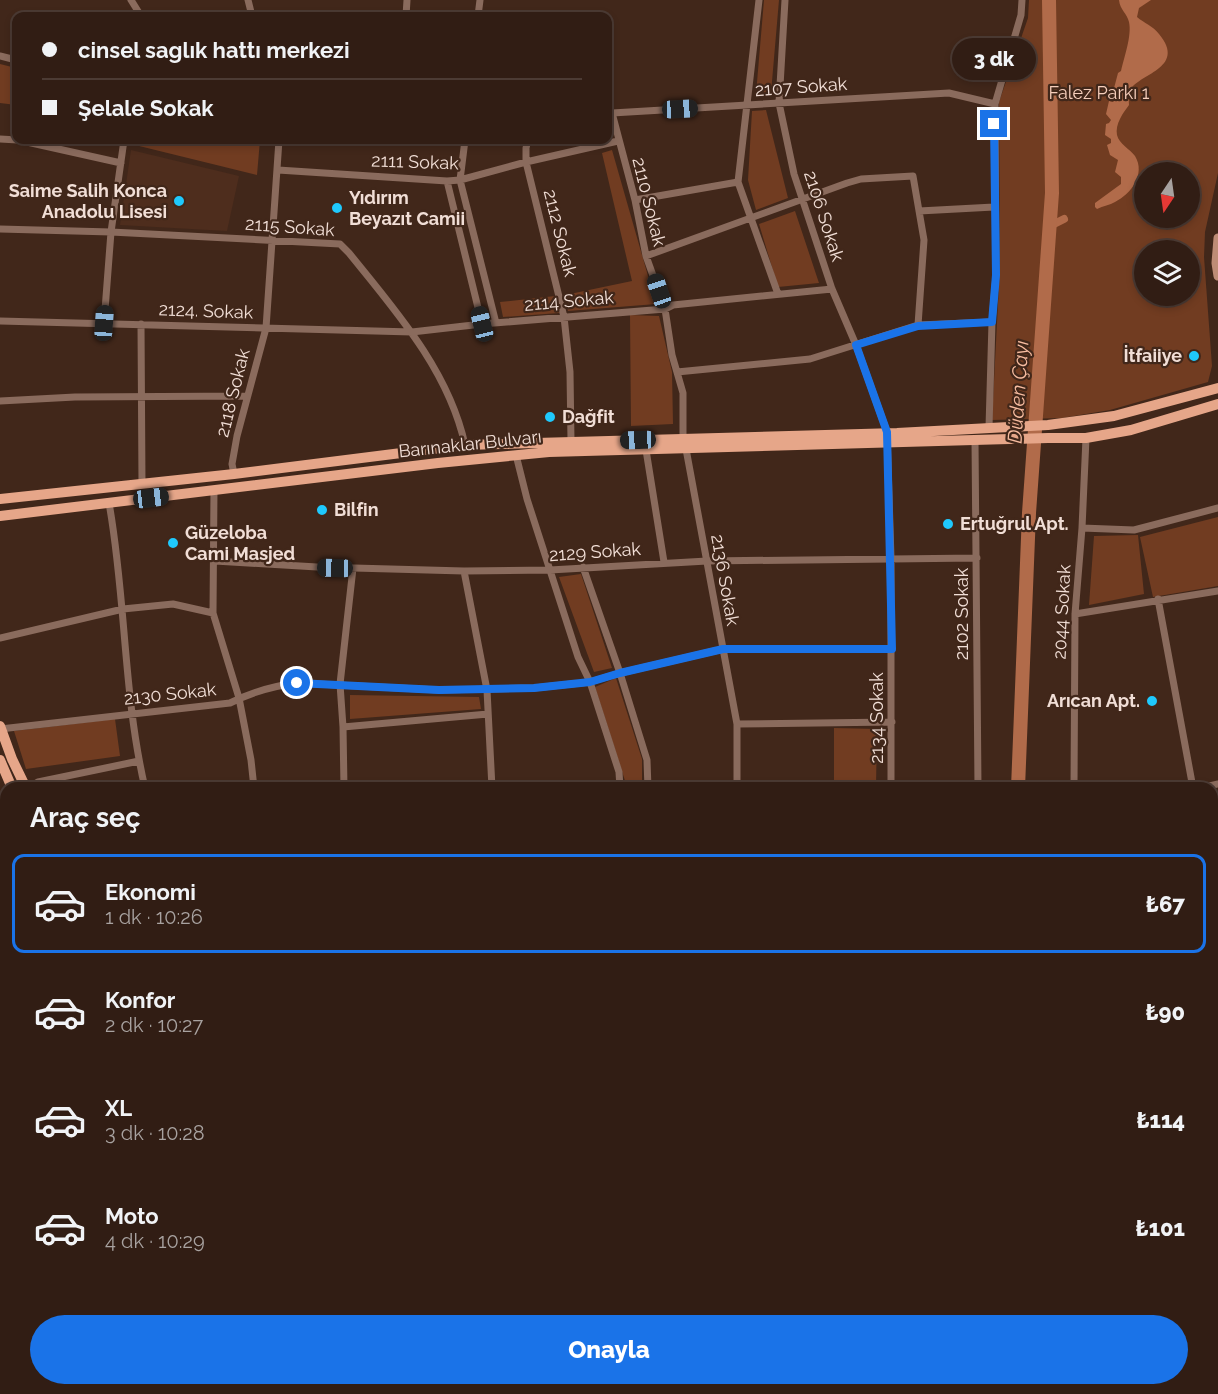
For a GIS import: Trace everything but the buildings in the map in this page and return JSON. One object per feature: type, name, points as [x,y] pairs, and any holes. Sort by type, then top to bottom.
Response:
[{"type":"main road","points":[[888,437],[989,427],[1048,425],[1114,416],[1218,388]]},
{"type":"main road","points":[[1086,438],[1131,430],[1218,404]]},
{"type":"main road","name":"Barınaklar Bulvarı","points":[[0,499],[234,474],[465,445],[571,441],[685,444],[888,437],[975,440],[1086,438]]},
{"type":"main road","name":"Barınaklar Bulvarı","points":[[0,516],[516,455],[646,450],[685,444]]},
{"type":"main road","points":[[0,728],[12,759],[25,782]]},
{"type":"main road","points":[[0,760],[9,782]]},
{"type":"street","points":[[759,0],[738,182],[778,294]]},
{"type":"street","name":"2106 Sokak","points":[[785,0],[779,103],[794,174],[832,289],[856,345],[888,437]]},
{"type":"street","points":[[989,427],[992,322],[996,275],[995,104],[1021,15],[1022,0]]},
{"type":"street","name":"2107 Sokak","points":[[612,112],[949,93],[995,104]]},
{"type":"street","name":"2110 Sokak","points":[[612,119],[635,200],[646,256],[665,309],[672,355],[683,393],[685,444]]},
{"type":"street","name":"2111 Sokak","points":[[612,142],[618,141]]},
{"type":"street","points":[[36,144],[121,163]]},
{"type":"street","points":[[104,323],[111,232],[123,144]]},
{"type":"street","name":"2118 Sokak","points":[[234,474],[232,464],[237,436],[266,328],[279,144]]},
{"type":"street","points":[[464,144],[460,180],[496,323]]},
{"type":"street","name":"2112 Sokak","points":[[527,144],[526,162],[564,316],[570,372],[571,441]]},
{"type":"street","name":"2111 Sokak","points":[[278,170],[460,180],[605,144]]},
{"type":"street","points":[[646,256],[861,179],[913,176],[924,240],[918,326]]},
{"type":"street","points":[[447,181],[482,324]]},
{"type":"street","points":[[635,200],[738,182]]},
{"type":"street","points":[[919,211],[994,207]]},
{"type":"street","name":"2115 Sokak","points":[[0,229],[111,232],[340,244],[412,332],[433,366],[458,416],[465,445]]},
{"type":"street","points":[[1218,238],[1218,276]]},
{"type":"street","name":"2114 Sokak","points":[[482,324],[665,309],[673,305],[832,289]]},
{"type":"street","name":"2124. Sokak","points":[[0,321],[412,332],[482,324]]},
{"type":"street","points":[[677,372],[810,359],[918,326],[992,322]]},
{"type":"street","points":[[141,324],[142,484]]},
{"type":"street","points":[[0,401],[141,396],[247,396]]},
{"type":"street","name":"2134 Sokak","points":[[888,437],[892,649],[891,782]]},
{"type":"street","name":"2044 Sokak","points":[[1074,782],[1075,614],[1086,438]]},
{"type":"street","name":"2102 Sokak","points":[[975,440],[978,782]]},
{"type":"street","name":"2136 Sokak","points":[[685,444],[737,724],[737,782]]},
{"type":"street","points":[[646,450],[664,562]]},
{"type":"street","points":[[516,455],[527,499],[578,657],[590,682],[619,772],[620,782]]},
{"type":"street","points":[[214,490],[213,613],[239,698],[252,760],[254,782]]},
{"type":"street","points":[[109,503],[123,609],[132,713],[144,782]]},
{"type":"street","points":[[1082,528],[1134,530],[1218,508]]},
{"type":"street","name":"2129 Sokak","points":[[215,561],[464,571],[550,570],[664,562],[977,558]]},
{"type":"street","points":[[583,567],[647,760],[648,782]]},
{"type":"street","points":[[344,782],[340,684],[353,568]]},
{"type":"street","points":[[464,571],[487,690],[492,782]]},
{"type":"street","points":[[1075,614],[1218,591]]},
{"type":"street","points":[[1158,599],[1192,782]]},
{"type":"street","points":[[0,638],[123,609],[173,604],[213,613]]},
{"type":"street","name":"2130 Sokak","points":[[0,728],[230,703],[275,685],[297,683],[392,688],[487,690],[534,688],[590,682],[723,649],[892,649]]},
{"type":"street","points":[[343,727],[488,714]]},
{"type":"street","points":[[737,724],[892,722]]},
{"type":"street","points":[[38,782],[139,761]]},
{"type":"shaded area","points":[[1119,0],[1151,0],[1139,8],[1137,17],[1159,34],[1168,55],[1158,69],[1134,85],[1130,91],[1129,105],[1118,123],[1118,138],[1138,162],[1134,162],[1134,184],[1121,198],[1097,209],[1095,203],[1121,184],[1121,177],[1115,172],[1118,160],[1110,155],[1107,145],[1111,143],[1111,139],[1105,135],[1106,124],[1111,120],[1106,114],[1109,101],[1113,102],[1117,98],[1113,92],[1118,73],[1121,71],[1130,28]]},
{"type":"shaded area","name":"Saime Salih Konca Anadolu Lisesi","points":[[131,150],[239,176],[227,231],[120,225]]},
{"type":"green space","points":[[764,0],[779,0],[771,93],[756,94]]},
{"type":"green space","name":"Falez Parkı 1","points":[[1029,0],[1218,0],[1218,173],[1205,232],[1204,257],[1212,366],[1208,382],[1110,410],[1062,418],[992,420],[1000,265],[999,102],[1028,18]]},
{"type":"green space","points":[[0,64],[12,67],[12,104],[0,103]]},
{"type":"green space","points":[[766,110],[788,198],[756,210],[748,180],[752,111]]},
{"type":"green space","points":[[131,144],[260,144],[257,175]]},
{"type":"green space","points":[[612,150],[656,304],[568,311],[565,295],[632,281],[602,153]]},
{"type":"green space","points":[[795,211],[819,283],[778,287],[759,224]]},
{"type":"green space","points":[[555,296],[559,313],[503,317],[500,302]]},
{"type":"green space","points":[[630,315],[659,316],[672,372],[673,424],[631,426]]},
{"type":"green space","points":[[1218,517],[1218,586],[1153,597],[1140,537]]},
{"type":"green space","points":[[1138,535],[1144,594],[1089,605],[1094,536]]},
{"type":"green space","points":[[581,574],[612,668],[594,672],[559,577]]},
{"type":"green space","points":[[616,678],[642,759],[642,782],[625,782],[595,687]]},
{"type":"green space","points":[[350,695],[479,697],[481,709],[350,719]]},
{"type":"green space","points":[[115,719],[120,756],[26,769],[14,731]]},
{"type":"green space","points":[[834,728],[877,729],[876,782],[834,782]]},
{"type":"waterway","name":"Düden Çayı","points":[[1018,782],[1029,513],[1052,193],[1049,0]]},
{"type":"waterway","points":[[1050,226],[1064,219]]},
{"type":"place","name":"Saime Salih Konca Anadolu Lisesi","points":[[179,201]]},
{"type":"place","name":"Yıdırım Beyazıt Camii","points":[[337,208]]},
{"type":"place","name":"İtfaiiye","points":[[1194,356]]},
{"type":"place","name":"Dağfit","points":[[550,417]]},
{"type":"place","name":"Bilfin","points":[[322,510]]},
{"type":"place","name":"Ertuğrul Apt.","points":[[948,524]]},
{"type":"place","name":"Güzeloba Cami Masjed","points":[[173,543]]},
{"type":"place","name":"Arıcan Apt.","points":[[1152,701]]},
{"type":"route","points":[[297,683],[439,690],[534,688],[590,682],[723,649],[892,649],[887,432],[856,345],[918,326],[992,322],[996,275],[994,124]]}]
